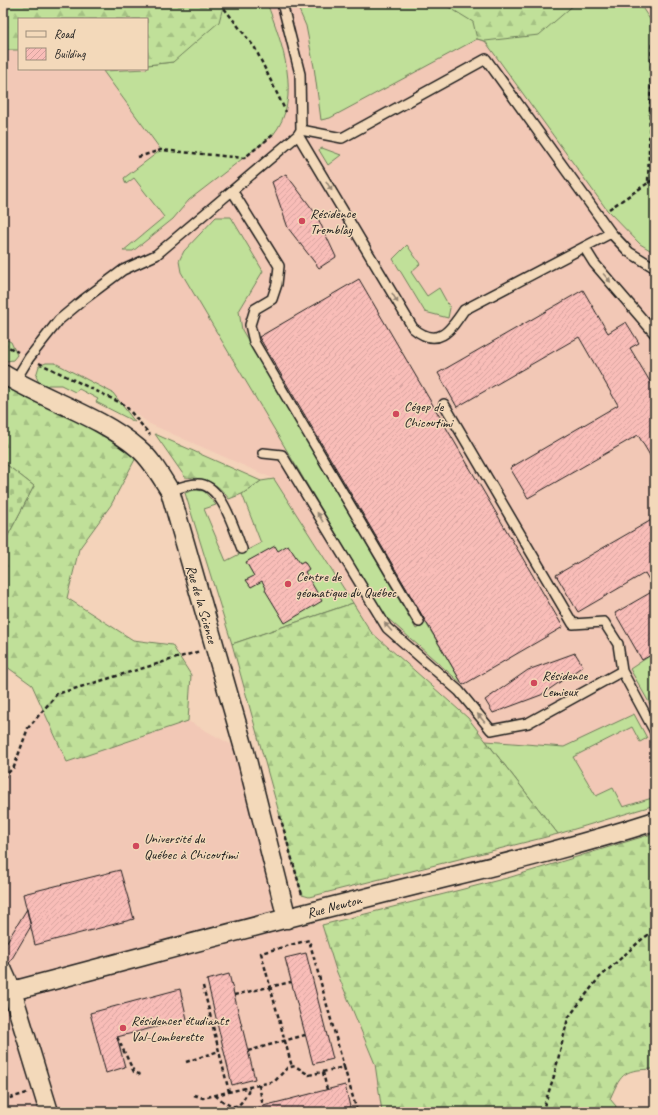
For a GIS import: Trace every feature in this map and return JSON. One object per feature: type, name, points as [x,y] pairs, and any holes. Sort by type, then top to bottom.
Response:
[{"type":"street","name":"Rue de la Science","points":[[9,378],[75,410],[113,431],[140,450],[157,470],[170,491],[245,752],[287,919]]},
{"type":"street","name":"Rue Newton","points":[[8,992],[507,863],[618,833],[655,821]]},
{"type":"street","points":[[3,971],[8,992],[43,1088],[49,1112]]},
{"type":"lane","points":[[282,3],[300,74],[300,132],[309,152],[413,328],[422,335],[432,337],[442,336],[450,330],[464,310],[611,233]]},
{"type":"lane","points":[[9,378],[29,358],[59,320],[83,300],[124,270],[156,255],[233,192],[300,132],[342,138],[486,59],[611,233],[629,252],[655,268]]},
{"type":"lane","points":[[233,192],[279,266],[277,284],[272,299],[255,309],[250,325],[254,342],[418,622]]},
{"type":"lane","points":[[584,247],[594,263],[655,334]]},
{"type":"lane","points":[[444,404],[573,624],[604,622],[618,644],[622,671],[655,732]]},
{"type":"lane","points":[[263,452],[282,455],[387,628],[459,691],[491,730],[528,724],[622,671]]},
{"type":"lane","points":[[170,491],[197,484],[212,490],[224,506],[242,549]]},
{"type":"path","points":[[220,3],[255,48],[286,112]]},
{"type":"path","points":[[648,183],[652,42],[655,38]]},
{"type":"path","points":[[138,157],[161,150],[244,158],[273,135]]},
{"type":"path","points":[[611,233],[607,210],[655,178]]},
{"type":"path","points":[[3,778],[14,767],[28,728],[57,694],[215,648]]},
{"type":"path","points":[[300,888],[302,895]]},
{"type":"path","points":[[542,1112],[554,1076],[568,1018],[598,979],[641,940],[655,930]]},
{"type":"path","points":[[292,1067],[261,953],[309,940],[356,1111],[354,1112]]},
{"type":"path","points":[[234,995],[291,982]]},
{"type":"path","points":[[202,986],[229,1092]]},
{"type":"path","points":[[248,1051],[305,1035]]},
{"type":"path","points":[[117,1037],[134,1072],[141,1075]]},
{"type":"path","points":[[186,1062],[219,1051]]},
{"type":"path","points":[[194,1095],[203,1098],[275,1081],[287,1068],[292,1067],[303,1070],[310,1075],[344,1067]]},
{"type":"path","points":[[322,1072],[327,1090]]},
{"type":"path","points":[[259,1085],[263,1106]]},
{"type":"path","points":[[215,1095],[230,1107],[234,1107],[244,1100],[250,1087]]},
{"type":"path","points":[[3,1100],[43,1088]]},
{"type":"path","points":[[234,1107],[235,1112]]},
{"type":"shaded area","name":"Cégep de Chicoutimi","points":[[3,3],[639,3],[655,27],[655,805],[558,834],[468,718],[371,632],[274,479],[150,424],[124,405],[3,344]]},
{"type":"shaded area","name":"Université du Québec à Chicoutimi","points":[[43,710],[67,761],[188,721],[245,752],[287,918],[307,913],[322,925],[336,970],[375,1064],[382,1112],[3,1112],[3,778],[14,767],[28,728]]},
{"type":"green space","points":[[3,3],[224,3],[219,22],[173,62],[148,65],[148,18],[18,18],[18,50],[3,50]]},
{"type":"green space","points":[[223,3],[267,3],[278,35],[287,70],[287,104],[282,120],[273,135],[189,200],[173,219],[133,251],[123,251],[164,217],[134,178],[126,184],[124,178],[161,150],[103,71],[148,70],[148,65],[173,62]]},
{"type":"green space","points":[[296,3],[639,3],[655,27],[655,253],[640,244],[607,210],[485,41],[477,39],[330,118],[321,120],[314,67],[306,26]]},
{"type":"green space","points":[[442,3],[576,3],[539,35],[485,41],[477,39],[473,22]]},
{"type":"green space","points":[[322,148],[341,155],[328,165],[319,150]]},
{"type":"green space","points":[[216,217],[231,217],[263,271],[239,311],[242,330],[416,629],[426,623],[463,685],[385,616],[181,272],[179,261],[184,251]]},
{"type":"green space","points":[[407,245],[420,264],[411,272],[427,296],[439,288],[450,308],[448,318],[425,312],[393,259]]},
{"type":"green space","points":[[3,338],[11,342],[17,355],[13,360],[7,361],[3,359]]},
{"type":"green space","points":[[46,363],[55,363],[113,393],[135,422],[96,402],[98,399],[79,389],[75,392],[61,385],[48,385],[46,388],[40,385],[36,376],[39,366]]},
{"type":"green space","points":[[3,374],[140,450],[111,505],[79,549],[67,598],[133,640],[172,645],[191,675],[188,721],[67,762],[32,685],[3,664],[3,545],[34,486],[3,462]]},
{"type":"green space","points":[[155,434],[261,481],[242,494],[229,499],[220,488],[210,482],[185,477]]},
{"type":"green space","points":[[3,462],[34,486],[3,545]]},
{"type":"green space","points":[[274,479],[353,603],[232,644],[185,493],[194,490],[204,491],[216,505],[204,509],[226,561],[261,543],[242,494],[261,481]]},
{"type":"green space","points":[[353,603],[371,632],[468,718],[558,834],[309,897],[302,895],[232,644]]},
{"type":"green space","points":[[651,655],[655,662],[655,713],[630,669]]},
{"type":"green space","points":[[634,714],[647,738],[640,742],[632,727],[573,757],[596,796],[613,788],[623,807],[652,798],[652,793],[655,792],[655,805],[558,834],[486,741],[564,747]]},
{"type":"green space","points":[[655,833],[655,1069],[637,1070],[622,1077],[610,1099],[616,1106],[615,1112],[382,1112],[375,1064],[336,970],[322,925],[511,877]]},
{"type":"building","name":"Résidence Tremblay","points":[[286,174],[316,214],[336,257],[319,268],[288,228],[272,182]]},
{"type":"building","name":"Cégep de Chicoutimi","points":[[359,279],[563,627],[463,685],[259,337]]},
{"type":"building","name":"Cégep de Chicoutimi","points":[[583,290],[608,333],[626,322],[639,343],[630,348],[652,385],[655,384],[655,464],[638,435],[528,498],[510,468],[618,405],[579,337],[457,407],[438,373]]},
{"type":"building","points":[[655,518],[655,590],[645,573],[578,612],[556,575]]},
{"type":"building","name":"Centre de géomatique du Québec","points":[[288,545],[300,563],[304,561],[309,569],[305,572],[322,601],[285,623],[265,590],[266,588],[262,581],[251,587],[246,580],[254,576],[246,562],[275,546],[278,551]]},
{"type":"building","points":[[655,590],[655,662],[651,655],[642,660],[615,613]]},
{"type":"building","name":"Résidence Lemieux","points":[[575,653],[583,666],[541,695],[493,713],[485,700],[528,670]]},
{"type":"building","points":[[120,870],[134,919],[35,945],[23,894]]},
{"type":"building","points":[[27,909],[31,926],[3,974],[3,948]]},
{"type":"building","points":[[306,953],[333,1059],[313,1064],[285,958]]},
{"type":"building","name":"Résidences étudiants Val-Lomberette","points":[[229,974],[255,1079],[232,1085],[207,980]]},
{"type":"building","name":"Résidences étudiants Val-Lomberette","points":[[180,989],[187,1019],[117,1037],[125,1067],[106,1073],[90,1013]]},
{"type":"building","points":[[345,1085],[350,1107],[332,1112],[240,1112]]},
{"type":"place","name":"Résidence Tremblay","points":[[302,221]]},
{"type":"place","name":"Cégep de Chicoutimi","points":[[396,414]]},
{"type":"place","name":"Centre de géomatique du Québec","points":[[288,584]]},
{"type":"place","name":"Résidence Lemieux","points":[[534,683]]},
{"type":"place","name":"Université du Québec à Chicoutimi","points":[[136,846]]},
{"type":"place","name":"Résidences étudiants Val-Lomberette","points":[[123,1028]]}]
